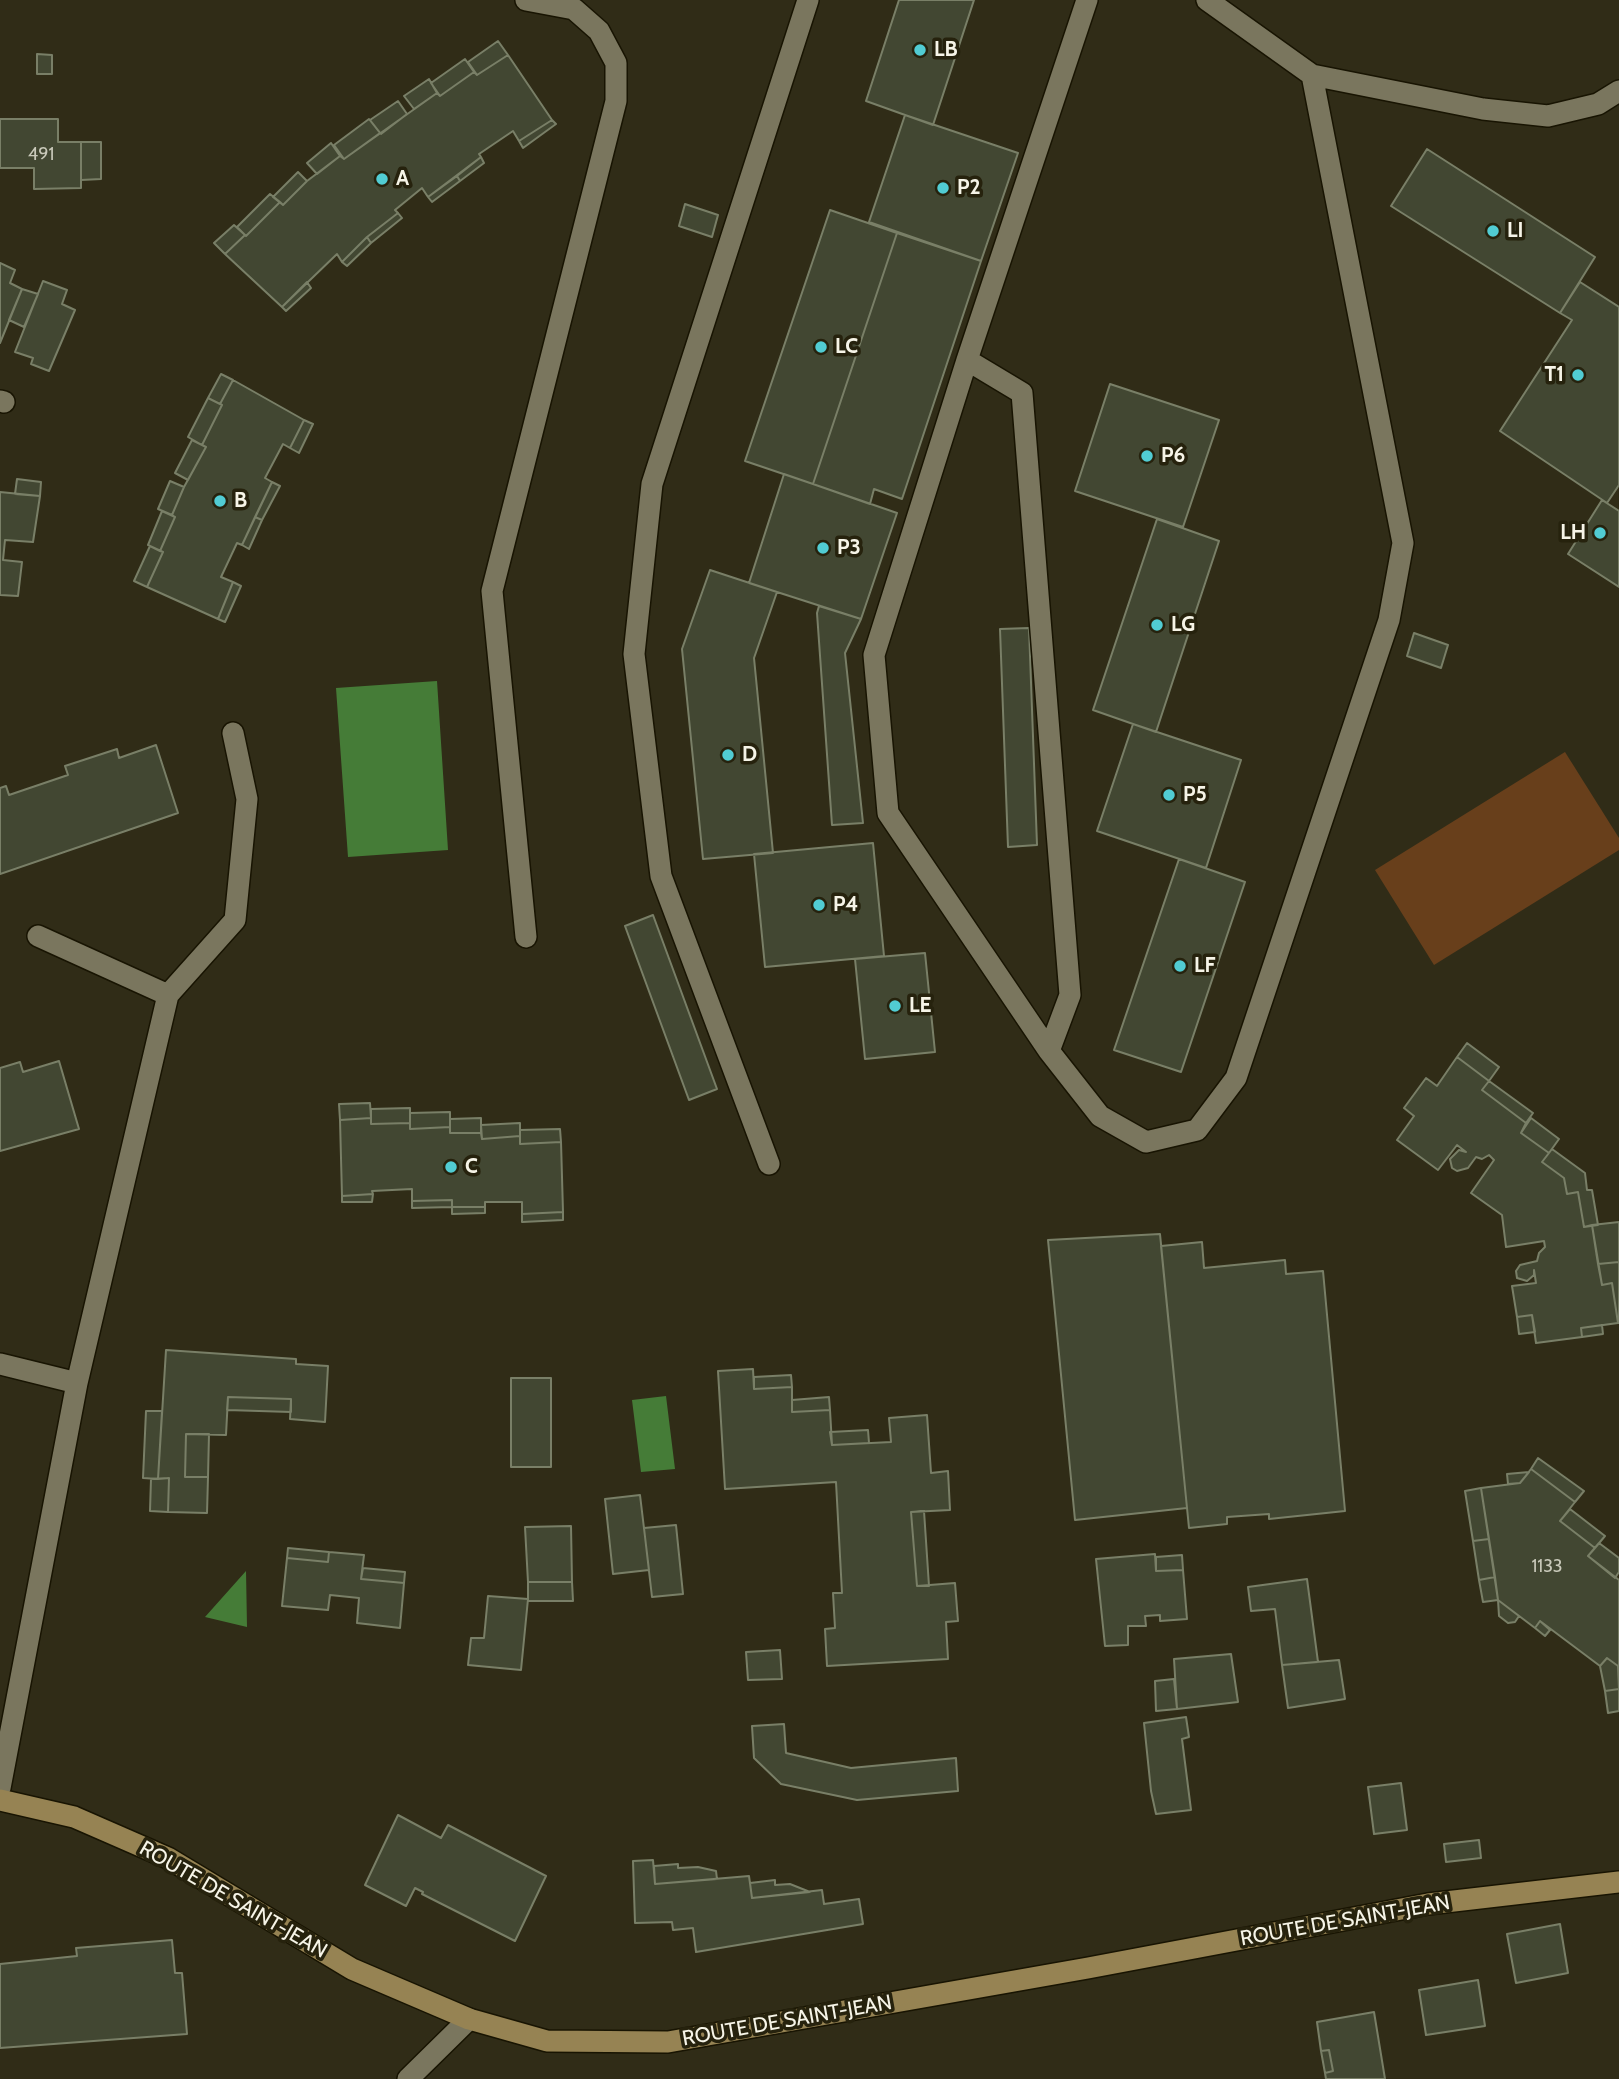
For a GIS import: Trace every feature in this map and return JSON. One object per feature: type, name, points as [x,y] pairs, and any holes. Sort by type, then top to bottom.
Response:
[{"type":"street","points":[[526,0],[574,9],[599,31],[616,63],[616,101],[492,592],[526,937]]},
{"type":"street","points":[[769,1164],[661,876],[634,654],[652,484],[808,0]]},
{"type":"street","points":[[1087,0],[967,360],[874,655],[888,813],[1049,1051],[1100,1116],[1146,1143],[1197,1130],[1236,1078],[1389,620],[1403,543],[1312,75]]},
{"type":"street","points":[[1207,0],[1312,75],[1483,109],[1548,116],[1598,104],[1619,91]]},
{"type":"street","points":[[967,360],[1022,393],[1070,995],[1049,1051]]},
{"type":"street","points":[[0,1788],[77,1383],[169,995],[235,920],[247,799],[233,733]]},
{"type":"street","points":[[38,936],[169,995]]},
{"type":"street","points":[[0,1364],[77,1383]]},
{"type":"street","name":"ROUTE DE SAINT-JEAN","points":[[0,1800],[74,1817],[168,1858],[352,1969],[469,2019],[547,2040],[667,2042],[1101,1966],[1427,1904],[1619,1882]]},
{"type":"street","points":[[408,2079],[469,2019]]},
{"type":"shaded area","points":[[437,681],[448,850],[348,857],[336,688]]},
{"type":"shaded area","points":[[1565,752],[1619,838],[1619,850],[1434,965],[1375,870]]},
{"type":"shaded area","points":[[666,1396],[675,1469],[641,1472],[632,1400]]},
{"type":"shaded area","points":[[246,1571],[247,1627],[205,1617]]},
{"type":"building","name":"LB","points":[[899,0],[974,0],[933,125],[866,101]]},
{"type":"building","points":[[498,41],[508,55],[477,75],[468,62]]},
{"type":"building","points":[[37,54],[52,55],[52,74],[37,74]]},
{"type":"building","name":"A","points":[[508,55],[552,120],[519,141],[513,131],[479,154],[481,157],[428,197],[422,188],[395,210],[398,213],[367,237],[342,262],[337,254],[282,307],[225,254],[280,202],[283,205],[307,181],[340,156],[344,159],[437,93],[440,96],[474,72],[477,75]]},
{"type":"building","points":[[465,59],[474,72],[440,96],[431,83]]},
{"type":"building","points":[[429,79],[437,93],[414,109],[404,96]]},
{"type":"building","points":[[398,101],[407,114],[381,134],[370,120]]},
{"type":"building","name":"P2","points":[[905,115],[1018,153],[981,261],[869,222]]},
{"type":"building","points":[[0,119],[58,119],[58,142],[81,142],[81,188],[34,189],[34,168],[0,168]]},
{"type":"building","points":[[369,119],[380,133],[344,159],[334,145]]},
{"type":"building","points":[[552,120],[556,124],[523,148],[519,141]]},
{"type":"building","points":[[81,142],[101,142],[101,179],[81,180]]},
{"type":"building","points":[[331,143],[340,156],[317,174],[307,163]]},
{"type":"building","name":"LI","points":[[1427,149],[1595,257],[1560,313],[1391,206]]},
{"type":"building","points":[[481,157],[484,163],[460,181],[457,176]]},
{"type":"building","points":[[298,172],[307,181],[283,205],[273,197]]},
{"type":"building","points":[[457,176],[460,181],[432,202],[428,197]]},
{"type":"building","points":[[270,194],[280,202],[246,236],[237,227]]},
{"type":"building","points":[[685,204],[718,215],[712,237],[679,226]]},
{"type":"building","name":"LC","points":[[830,210],[897,233],[813,484],[745,461]]},
{"type":"building","points":[[398,213],[402,218],[371,243],[367,237]]},
{"type":"building","points":[[234,225],[245,235],[225,254],[214,243]]},
{"type":"building","points":[[897,233],[981,261],[902,499],[874,489],[870,504],[813,484]]},
{"type":"building","points":[[367,237],[371,243],[347,266],[342,262]]},
{"type":"building","points":[[0,263],[15,270],[10,283],[22,289],[0,343]]},
{"type":"building","points":[[43,281],[67,290],[62,304],[75,310],[49,371],[31,364],[33,358],[15,352]]},
{"type":"building","points":[[307,282],[311,288],[286,311],[282,307]]},
{"type":"building","name":"T1","points":[[1580,282],[1619,307],[1619,485],[1607,503],[1500,431],[1572,320],[1560,313]]},
{"type":"building","points":[[22,289],[38,294],[24,327],[9,320]]},
{"type":"building","points":[[221,374],[233,380],[220,404],[208,398]]},
{"type":"building","name":"B","points":[[233,380],[304,420],[290,448],[283,444],[265,478],[272,482],[242,545],[237,543],[221,577],[233,582],[218,619],[147,587],[163,552],[160,551],[175,517],[172,515],[206,447],[202,445]]},
{"type":"building","name":"P6","points":[[1110,384],[1219,420],[1183,527],[1075,491]]},
{"type":"building","points":[[208,398],[222,405],[202,445],[188,437]]},
{"type":"building","points":[[304,420],[313,424],[299,453],[290,448]]},
{"type":"building","points":[[192,440],[206,447],[188,480],[175,473]]},
{"type":"building","name":"P3","points":[[784,474],[897,513],[861,619],[749,583]]},
{"type":"building","points":[[17,479],[41,482],[40,496],[15,494]]},
{"type":"building","points":[[170,481],[184,487],[172,515],[158,509]]},
{"type":"building","points":[[272,482],[280,486],[262,520],[255,517]]},
{"type":"building","points":[[0,492],[40,496],[33,542],[5,540],[3,560],[22,562],[18,596],[0,595]]},
{"type":"building","name":"LH","points":[[1602,500],[1619,511],[1619,587],[1568,554]]},
{"type":"building","points":[[162,511],[175,517],[160,551],[148,545]]},
{"type":"building","points":[[255,517],[262,520],[249,549],[242,545]]},
{"type":"building","name":"LG","points":[[1157,519],[1219,541],[1156,732],[1093,710]]},
{"type":"building","points":[[150,546],[163,552],[147,587],[134,581]]},
{"type":"building","name":"D","points":[[710,570],[777,592],[754,658],[773,853],[703,859],[682,649]]},
{"type":"building","points":[[233,582],[241,586],[225,622],[218,619]]},
{"type":"building","points":[[819,606],[861,619],[845,653],[863,823],[832,825],[817,613]]},
{"type":"building","points":[[1029,628],[1037,845],[1008,847],[1000,629]]},
{"type":"building","points":[[1414,633],[1448,645],[1441,668],[1407,656]]},
{"type":"building","name":"P5","points":[[1133,724],[1241,760],[1206,868],[1097,831]]},
{"type":"building","points":[[156,745],[178,813],[0,874],[0,788],[6,786],[9,795],[68,775],[65,766],[117,749],[119,758]]},
{"type":"building","name":"P4","points":[[873,843],[884,956],[765,967],[754,854]]},
{"type":"building","name":"LF","points":[[1179,859],[1245,882],[1181,1072],[1114,1050]]},
{"type":"building","points":[[653,915],[717,1089],[689,1100],[625,926]]},
{"type":"building","name":"LE","points":[[925,953],[935,1052],[865,1059],[855,959]]},
{"type":"building","points":[[1467,1043],[1499,1067],[1489,1081],[1457,1057]]},
{"type":"building","points":[[1457,1057],[1489,1081],[1482,1090],[1526,1123],[1521,1133],[1549,1153],[1542,1162],[1564,1178],[1567,1194],[1578,1192],[1584,1227],[1592,1225],[1602,1285],[1612,1283],[1618,1323],[1581,1328],[1582,1337],[1536,1343],[1532,1315],[1517,1317],[1512,1286],[1536,1283],[1534,1270],[1534,1275],[1527,1281],[1517,1278],[1516,1271],[1520,1265],[1537,1261],[1539,1253],[1545,1247],[1544,1241],[1506,1247],[1502,1215],[1471,1193],[1494,1160],[1489,1155],[1482,1159],[1476,1157],[1468,1168],[1457,1171],[1452,1168],[1450,1159],[1459,1150],[1466,1152],[1457,1145],[1438,1170],[1397,1140],[1414,1116],[1404,1108],[1426,1078],[1437,1086]]},
{"type":"building","points":[[59,1061],[79,1129],[0,1151],[0,1068],[20,1062],[23,1072]]},
{"type":"building","points":[[1489,1081],[1533,1113],[1526,1123],[1482,1090]]},
{"type":"building","points":[[370,1103],[371,1118],[340,1120],[339,1104]]},
{"type":"building","points":[[410,1108],[410,1123],[371,1124],[371,1109]]},
{"type":"building","points":[[450,1112],[450,1127],[410,1129],[410,1113]]},
{"type":"building","name":"C","points":[[371,1118],[371,1124],[410,1123],[410,1129],[450,1127],[450,1133],[481,1133],[482,1139],[520,1136],[520,1144],[561,1142],[563,1212],[522,1214],[522,1202],[485,1202],[485,1207],[452,1207],[452,1200],[412,1201],[412,1189],[342,1196],[340,1120]]},
{"type":"building","points":[[481,1118],[481,1133],[450,1133],[450,1119]]},
{"type":"building","points":[[1531,1118],[1559,1139],[1549,1153],[1521,1133]]},
{"type":"building","points":[[520,1123],[520,1136],[482,1139],[481,1125]]},
{"type":"building","points":[[560,1129],[561,1142],[520,1144],[520,1130]]},
{"type":"building","points":[[1552,1149],[1585,1173],[1587,1190],[1592,1190],[1598,1225],[1584,1227],[1578,1192],[1567,1194],[1564,1178],[1542,1162]]},
{"type":"building","points":[[373,1194],[372,1202],[342,1202],[342,1196]]},
{"type":"building","points":[[452,1200],[452,1207],[412,1208],[412,1201]]},
{"type":"building","points":[[452,1207],[485,1207],[485,1213],[452,1214]]},
{"type":"building","points":[[563,1212],[563,1220],[522,1222],[522,1214]]},
{"type":"building","points":[[1619,1222],[1619,1262],[1598,1264],[1592,1225]]},
{"type":"building","points":[[1160,1234],[1187,1508],[1075,1520],[1048,1240]]},
{"type":"building","points":[[1202,1242],[1204,1268],[1285,1260],[1286,1274],[1323,1271],[1345,1511],[1269,1519],[1269,1514],[1227,1517],[1227,1524],[1189,1528],[1161,1246]]},
{"type":"building","points":[[1619,1262],[1618,1323],[1612,1283],[1602,1285],[1598,1264]]},
{"type":"building","points":[[1532,1315],[1535,1332],[1519,1334],[1517,1317]]},
{"type":"building","points":[[1602,1325],[1603,1334],[1582,1337],[1581,1328]]},
{"type":"building","points":[[166,1350],[296,1359],[296,1364],[328,1366],[325,1422],[290,1419],[291,1399],[228,1397],[226,1435],[186,1434],[185,1477],[208,1477],[207,1513],[168,1512],[169,1478],[158,1479]]},
{"type":"building","points":[[753,1369],[754,1389],[792,1387],[792,1412],[830,1410],[832,1445],[891,1442],[889,1418],[927,1415],[931,1473],[948,1471],[950,1510],[911,1512],[917,1586],[955,1583],[958,1621],[946,1622],[948,1659],[827,1666],[825,1629],[835,1628],[833,1593],[842,1593],[836,1482],[725,1489],[718,1371]]},
{"type":"building","points":[[791,1375],[792,1387],[754,1389],[754,1377]]},
{"type":"building","points":[[511,1378],[551,1378],[551,1467],[511,1467]]},
{"type":"building","points":[[228,1397],[291,1399],[291,1412],[227,1410]]},
{"type":"building","points":[[829,1397],[830,1410],[792,1412],[792,1400]]},
{"type":"building","points":[[146,1411],[162,1411],[158,1479],[143,1478]]},
{"type":"building","points":[[868,1430],[869,1443],[832,1445],[830,1432]]},
{"type":"building","points":[[186,1434],[209,1434],[208,1477],[185,1477]]},
{"type":"building","points":[[1538,1458],[1584,1491],[1575,1502],[1531,1469]]},
{"type":"building","points":[[1531,1469],[1575,1502],[1560,1521],[1595,1548],[1588,1556],[1619,1580],[1619,1672],[1618,1666],[1607,1658],[1600,1666],[1540,1621],[1535,1628],[1498,1600],[1481,1488],[1520,1483]]},
{"type":"building","points":[[1529,1472],[1520,1483],[1508,1484],[1507,1474]]},
{"type":"building","points":[[169,1478],[168,1512],[150,1511],[151,1479]]},
{"type":"building","points":[[1481,1488],[1489,1539],[1473,1541],[1465,1491]]},
{"type":"building","points":[[640,1495],[649,1570],[613,1574],[605,1499]]},
{"type":"building","points":[[1570,1509],[1605,1536],[1595,1548],[1560,1521]]},
{"type":"building","points":[[924,1511],[929,1586],[917,1586],[911,1512]]},
{"type":"building","points":[[676,1525],[683,1594],[652,1597],[644,1528]]},
{"type":"building","points":[[571,1526],[572,1582],[528,1582],[525,1527]]},
{"type":"building","points":[[1489,1539],[1495,1577],[1479,1580],[1473,1541]]},
{"type":"building","points":[[1599,1543],[1619,1558],[1619,1572],[1615,1578],[1588,1556]]},
{"type":"building","points":[[288,1548],[329,1552],[328,1562],[287,1558]]},
{"type":"building","points":[[329,1552],[364,1555],[361,1579],[404,1583],[400,1628],[357,1623],[359,1598],[330,1595],[328,1610],[282,1606],[287,1558],[328,1562]]},
{"type":"building","points":[[1155,1554],[1156,1571],[1183,1570],[1187,1619],[1160,1621],[1160,1615],[1145,1616],[1146,1626],[1128,1626],[1128,1645],[1105,1646],[1096,1559]]},
{"type":"building","points":[[1182,1555],[1183,1570],[1156,1571],[1156,1557]]},
{"type":"building","points":[[363,1568],[405,1572],[404,1583],[361,1579]]},
{"type":"building","points":[[1495,1577],[1498,1600],[1483,1602],[1479,1580]]},
{"type":"building","points":[[1307,1579],[1318,1662],[1282,1665],[1275,1609],[1251,1611],[1248,1587]]},
{"type":"building","points":[[528,1582],[572,1582],[573,1601],[528,1601]]},
{"type":"building","points":[[488,1596],[528,1599],[521,1670],[468,1665],[471,1638],[484,1638]]},
{"type":"building","points":[[1498,1600],[1519,1616],[1515,1622],[1508,1623],[1499,1616]]},
{"type":"building","points":[[1540,1621],[1550,1630],[1545,1636],[1535,1628]]},
{"type":"building","points":[[780,1650],[782,1679],[748,1680],[746,1652]]},
{"type":"building","points":[[1231,1654],[1238,1702],[1177,1709],[1174,1659]]},
{"type":"building","points":[[1607,1658],[1618,1666],[1619,1689],[1605,1691],[1600,1666]]},
{"type":"building","points":[[1339,1660],[1345,1699],[1288,1708],[1282,1665]]},
{"type":"building","points":[[1174,1679],[1177,1709],[1156,1711],[1155,1681]]},
{"type":"building","points":[[1619,1689],[1619,1711],[1608,1713],[1605,1691]]},
{"type":"building","points":[[1186,1717],[1189,1737],[1182,1739],[1191,1810],[1156,1814],[1144,1723]]},
{"type":"building","points":[[784,1724],[786,1753],[851,1768],[956,1758],[958,1791],[857,1800],[781,1784],[754,1758],[752,1726]]},
{"type":"building","points":[[1401,1783],[1407,1830],[1374,1834],[1368,1787]]},
{"type":"building","points":[[398,1815],[441,1838],[448,1825],[546,1876],[515,1941],[415,1888],[406,1906],[365,1885]]},
{"type":"building","points":[[1479,1840],[1481,1858],[1446,1862],[1444,1844]]},
{"type":"building","points":[[653,1860],[655,1884],[749,1876],[752,1898],[822,1890],[824,1904],[859,1899],[863,1924],[696,1952],[693,1928],[673,1930],[672,1922],[635,1923],[633,1861]]},
{"type":"building","points":[[678,1864],[678,1868],[698,1867],[716,1871],[717,1879],[655,1884],[654,1866]]},
{"type":"building","points":[[775,1880],[775,1885],[790,1884],[810,1892],[752,1898],[750,1883]]},
{"type":"building","points":[[1560,1924],[1568,1973],[1516,1983],[1507,1934]]},
{"type":"building","points":[[172,1940],[175,1973],[182,1973],[187,2034],[0,2048],[0,1964],[77,1956],[76,1948]]},
{"type":"building","points":[[1478,1980],[1485,2026],[1426,2035],[1419,1990]]},
{"type":"building","points":[[1374,2012],[1385,2079],[1326,2079],[1325,2073],[1333,2071],[1329,2050],[1321,2051],[1317,2022]]},
{"type":"building","points":[[1329,2050],[1333,2071],[1325,2073],[1321,2051]]},
{"type":"place","name":"LB","points":[[920,50]]},
{"type":"place","name":"A","points":[[382,179]]},
{"type":"place","name":"P2","points":[[943,188]]},
{"type":"place","name":"LI","points":[[1493,231]]},
{"type":"place","name":"LC","points":[[821,347]]},
{"type":"place","name":"T1","points":[[1578,375]]},
{"type":"place","name":"P6","points":[[1147,456]]},
{"type":"place","name":"B","points":[[220,501]]},
{"type":"place","name":"LH","points":[[1600,533]]},
{"type":"place","name":"P3","points":[[823,548]]},
{"type":"place","name":"LG","points":[[1157,625]]},
{"type":"place","name":"D","points":[[728,755]]},
{"type":"place","name":"P5","points":[[1169,795]]},
{"type":"place","name":"P4","points":[[819,905]]},
{"type":"place","name":"LF","points":[[1180,966]]},
{"type":"place","name":"LE","points":[[895,1006]]},
{"type":"place","name":"C","points":[[451,1167]]}]
